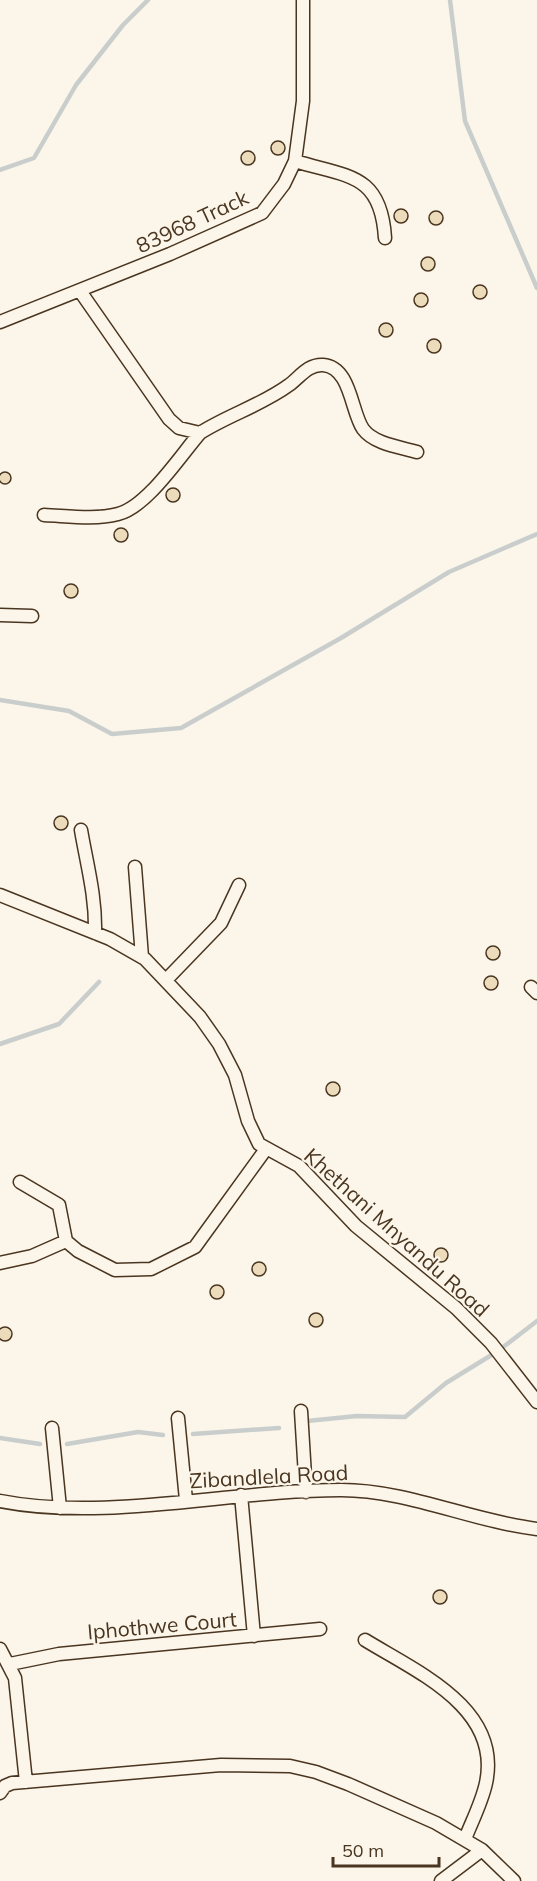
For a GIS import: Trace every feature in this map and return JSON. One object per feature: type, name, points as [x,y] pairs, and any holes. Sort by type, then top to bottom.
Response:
[{"type":"street","name":"83968 Track","points":[[0,322],[80,291],[262,213],[284,184],[295,161],[303,101],[303,0]]},
{"type":"street","points":[[295,161],[346,173],[361,182],[379,205],[385,238]]},
{"type":"street","points":[[80,291],[169,419],[179,428],[200,433]]},
{"type":"street","points":[[44,515],[98,516],[118,514],[132,509],[150,493],[200,433],[288,386],[309,367],[325,365],[335,371],[346,385],[363,429],[376,440],[417,452]]},
{"type":"street","points":[[0,615],[32,616]]},
{"type":"street","points":[[81,830],[94,895],[95,933]]},
{"type":"street","points":[[135,867],[142,957]]},
{"type":"street","points":[[166,980],[221,923],[239,885]]},
{"type":"street","name":"Khethani Mnyandu Road","points":[[0,895],[95,933],[142,957],[205,1023],[219,1044],[235,1075],[253,1135],[259,1144],[299,1166],[356,1226],[456,1308],[491,1343],[537,1402]]},
{"type":"street","points":[[20,1182],[59,1205],[66,1241],[78,1251],[115,1270],[140,1270],[162,1266],[195,1248],[266,1149]]},
{"type":"street","points":[[0,1263],[32,1256],[66,1241]]},
{"type":"street","points":[[300,1411],[306,1492]]},
{"type":"street","points":[[178,1418],[186,1500]]},
{"type":"street","points":[[52,1428],[60,1508]]},
{"type":"street","name":"Zibandlela Road","points":[[0,1502],[32,1508],[106,1507],[241,1495],[360,1491],[537,1529]]},
{"type":"street","points":[[241,1495],[254,1636]]},
{"type":"street","name":"Iphothwe Court","points":[[10,1664],[58,1654],[320,1629]]},
{"type":"street","points":[[365,1640],[458,1700],[478,1726],[487,1750],[487,1782],[465,1839]]},
{"type":"street","points":[[0,1649],[10,1664],[17,1692],[26,1782]]},
{"type":"street","points":[[0,1793],[9,1784],[26,1782],[221,1764],[290,1766],[316,1772],[348,1784],[465,1839],[482,1850],[514,1881]]},
{"type":"street","points":[[441,1881],[482,1850]]},
{"type":"building","points":[[275,141],[281,141],[285,148],[281,155],[275,155],[271,151],[271,145]]},
{"type":"building","points":[[245,151],[251,151],[255,158],[251,165],[245,165],[241,161],[241,155]]},
{"type":"building","points":[[398,209],[404,209],[408,216],[404,223],[398,223],[394,219],[394,213]]},
{"type":"building","points":[[436,211],[441,213],[443,218],[441,223],[436,225],[431,223],[429,218],[431,213]]},
{"type":"building","points":[[425,257],[431,257],[435,264],[431,271],[425,271],[421,267],[421,261]]},
{"type":"building","points":[[477,285],[483,285],[487,292],[483,299],[477,299],[473,295],[473,289]]},
{"type":"building","points":[[418,293],[424,293],[428,300],[424,307],[418,307],[414,303],[414,297]]},
{"type":"building","points":[[383,323],[389,323],[393,330],[389,337],[383,337],[379,333],[379,327]]},
{"type":"building","points":[[431,339],[437,339],[441,346],[437,353],[431,353],[427,349],[427,343]]},
{"type":"building","points":[[7,472],[10,473],[10,483],[3,484],[0,483],[-1,476],[0,473]]},
{"type":"building","points":[[170,488],[176,488],[180,495],[176,502],[170,502],[166,498],[166,492]]},
{"type":"building","points":[[118,528],[124,528],[128,535],[124,542],[118,542],[114,538],[114,532]]},
{"type":"building","points":[[68,584],[74,584],[78,591],[74,598],[68,598],[64,594],[64,588]]},
{"type":"building","points":[[58,816],[64,816],[68,823],[64,830],[58,830],[54,826],[54,820]]},
{"type":"building","points":[[493,946],[498,948],[500,953],[498,958],[493,960],[488,958],[486,953],[488,948]]},
{"type":"building","points":[[488,976],[494,976],[498,983],[494,990],[488,990],[484,986],[484,980]]},
{"type":"building","points":[[330,1082],[336,1082],[340,1089],[336,1096],[330,1096],[326,1092],[326,1086]]},
{"type":"building","points":[[438,1248],[444,1248],[448,1255],[444,1262],[438,1262],[434,1258],[434,1252]]},
{"type":"building","points":[[256,1262],[262,1262],[266,1269],[262,1276],[256,1276],[252,1272],[252,1266]]},
{"type":"building","points":[[214,1285],[220,1285],[224,1292],[220,1299],[214,1299],[210,1295],[210,1289]]},
{"type":"building","points":[[313,1313],[319,1313],[323,1320],[319,1327],[313,1327],[309,1323],[309,1317]]},
{"type":"building","points":[[5,1327],[10,1329],[12,1334],[10,1339],[5,1341],[0,1339],[-2,1334],[0,1329]]},
{"type":"building","points":[[437,1590],[443,1590],[447,1597],[443,1604],[437,1604],[433,1600],[433,1594]]},
{"type":"waterway","points":[[0,170],[34,158],[76,85],[123,25],[148,0]]},
{"type":"waterway","points":[[450,0],[465,121],[537,288]]},
{"type":"waterway","points":[[0,700],[69,711],[112,734],[181,728],[341,638],[449,572],[537,534]]},
{"type":"waterway","points":[[0,1044],[59,1024],[99,982]]},
{"type":"waterway","points":[[307,1421],[357,1416],[405,1417],[446,1383],[498,1351],[537,1321]]},
{"type":"waterway","points":[[193,1434],[279,1428]]},
{"type":"waterway","points":[[67,1444],[138,1432],[163,1435]]},
{"type":"waterway","points":[[0,1438],[40,1444]]}]
